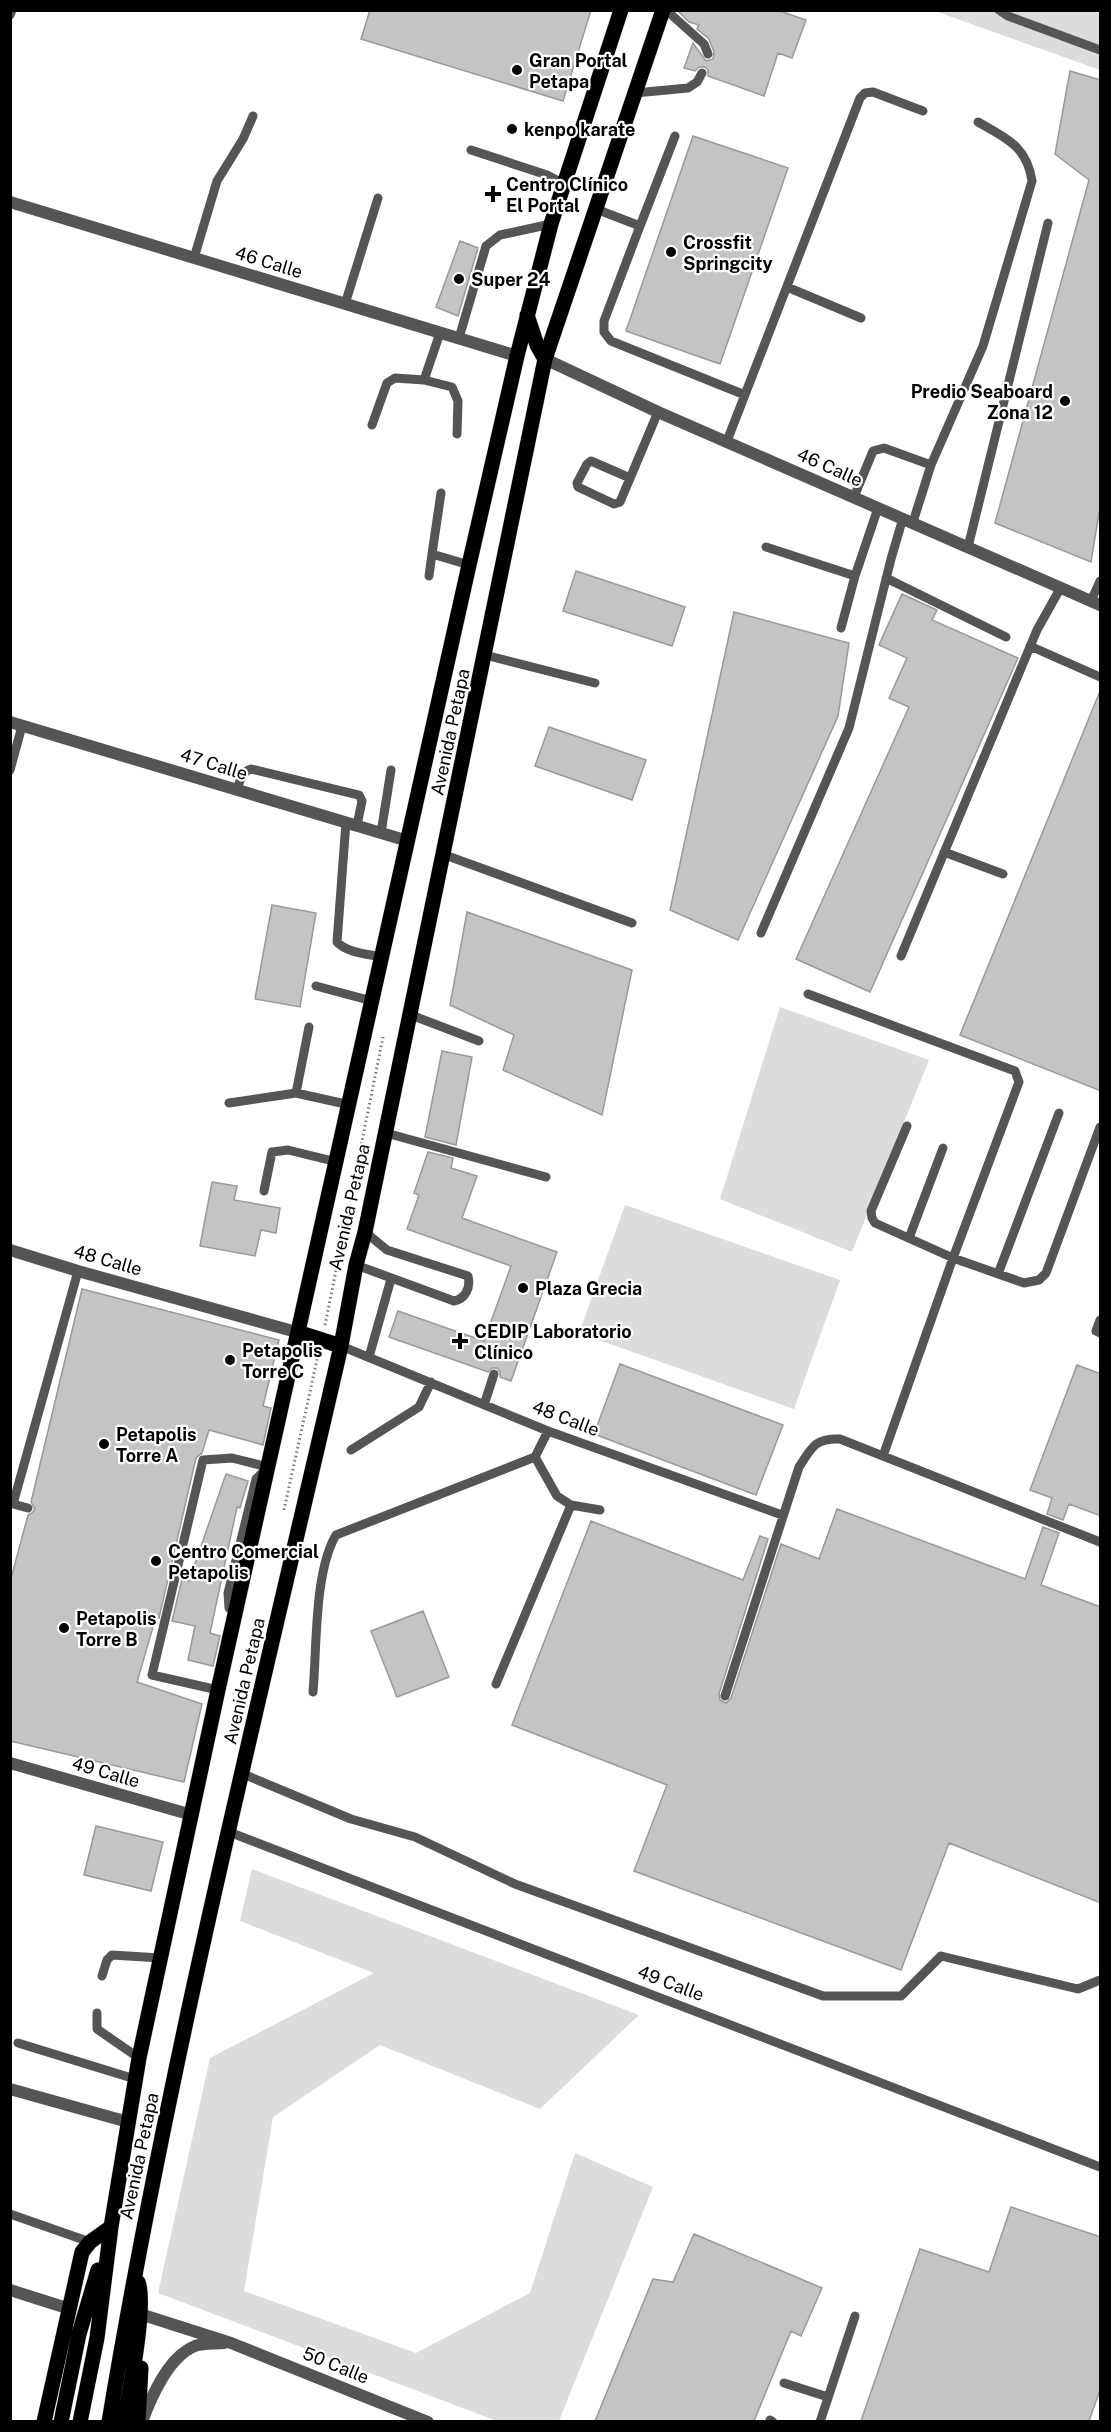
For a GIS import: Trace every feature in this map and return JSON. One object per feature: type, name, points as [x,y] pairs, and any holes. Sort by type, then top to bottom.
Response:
[{"type":"main road","name":"Avenida Petapa","points":[[80,2421],[97,2338],[111,2227],[139,2058],[372,1001],[527,315],[551,224],[621,10]]},
{"type":"main road","name":"Avenida Petapa","points":[[109,2421],[134,2272],[229,1832],[341,1346],[356,1265],[445,855],[545,359],[664,10]]},
{"type":"main road","points":[[527,315],[537,345],[545,359]]},
{"type":"main road","points":[[300,1333],[341,1346]]},
{"type":"main road","points":[[44,2421],[82,2252],[90,2242],[111,2227]]},
{"type":"main road","points":[[61,2421],[79,2334],[111,2227]]},
{"type":"main road","points":[[124,2421],[140,2314],[140,2288],[134,2272]]},
{"type":"main road","points":[[140,2314],[143,2326],[140,2421]]},
{"type":"street","name":"46 Calle","points":[[10,202],[517,356]]},
{"type":"street","name":"46 Calle","points":[[545,359],[658,412],[1096,603]]},
{"type":"street","name":"47 Calle","points":[[16,724],[408,841]]},
{"type":"street","name":"48 Calle","points":[[10,1250],[300,1333]]},
{"type":"street","name":"49 Calle","points":[[10,1763],[192,1815]]},
{"type":"street","points":[[10,2089],[128,2122]]},
{"type":"street","points":[[10,2290],[70,2309]]},
{"type":"street","name":"50 Calle","points":[[140,2314],[231,2343],[428,2421]]},
{"type":"street","name":"50 Calle","points":[[140,2421],[152,2395],[178,2357],[196,2346],[231,2343]]},
{"type":"lane","points":[[664,10],[705,44],[708,54]]},
{"type":"lane","points":[[999,10],[1008,16],[1101,50]]},
{"type":"lane","points":[[635,93],[688,88],[697,82],[702,73]]},
{"type":"lane","points":[[727,441],[860,98],[865,93],[873,92],[923,111]]},
{"type":"lane","points":[[194,258],[217,181],[243,139],[253,116]]},
{"type":"lane","points":[[761,933],[849,728],[886,578],[908,520],[983,346],[1032,181],[1025,157],[1012,142],[978,122]]},
{"type":"lane","points":[[675,136],[604,321],[604,332],[611,341],[745,395]]},
{"type":"lane","points":[[471,150],[547,175],[564,184]]},
{"type":"lane","points":[[345,304],[378,198]]},
{"type":"lane","points":[[596,209],[640,226]]},
{"type":"lane","points":[[968,547],[1048,223]]},
{"type":"lane","points":[[459,338],[486,246],[500,235],[551,224]]},
{"type":"lane","points":[[787,287],[861,318]]},
{"type":"lane","points":[[424,380],[440,333]]},
{"type":"lane","points":[[372,425],[387,382],[395,378],[424,380],[452,387],[458,401],[457,434]]},
{"type":"lane","points":[[630,478],[591,461],[577,483],[578,487],[614,504],[620,502],[658,412]]},
{"type":"lane","points":[[854,497],[873,451],[878,448],[884,448],[931,465]]},
{"type":"lane","points":[[429,576],[441,494]]},
{"type":"lane","points":[[841,628],[855,576],[878,508]]},
{"type":"lane","points":[[766,546],[855,576]]},
{"type":"lane","points":[[432,554],[470,565]]},
{"type":"lane","points":[[886,578],[1006,638]]},
{"type":"lane","points":[[1096,603],[1101,580]]},
{"type":"lane","points":[[900,956],[1030,646],[1060,587]]},
{"type":"lane","points":[[1030,646],[1101,677]]},
{"type":"lane","points":[[485,655],[595,683]]},
{"type":"lane","points":[[10,770],[16,724]]},
{"type":"lane","points":[[237,790],[241,776],[245,771],[251,769],[359,795],[362,801],[351,824],[337,942],[341,947],[382,957]]},
{"type":"lane","points":[[381,833],[391,770]]},
{"type":"lane","points":[[944,852],[1003,874]]},
{"type":"lane","points":[[445,855],[632,923]]},
{"type":"lane","points":[[316,986],[372,1001]]},
{"type":"lane","points":[[808,994],[1015,1071],[1019,1083],[953,1258],[883,1456]]},
{"type":"lane","points":[[411,1015],[479,1041]]},
{"type":"lane","points":[[296,1093],[309,1027]]},
{"type":"lane","points":[[229,1103],[296,1093],[350,1105]]},
{"type":"lane","points":[[998,1274],[1059,1113]]},
{"type":"lane","points":[[907,1126],[871,1211],[875,1223],[953,1258],[1024,1282],[1039,1280],[1046,1273],[1100,1127]]},
{"type":"lane","points":[[386,1133],[546,1177]]},
{"type":"lane","points":[[909,1238],[943,1148]]},
{"type":"lane","points":[[264,1191],[272,1152],[288,1150],[337,1162]]},
{"type":"lane","points":[[356,1265],[454,1301],[466,1295],[468,1276],[387,1250],[365,1232]]},
{"type":"lane","points":[[28,1508],[13,1503],[78,1271]]},
{"type":"lane","points":[[369,1357],[390,1279]]},
{"type":"lane","points":[[1101,1320],[1096,1331],[1101,1333]]},
{"type":"lane","name":"48 Calle","points":[[341,1346],[548,1431],[782,1515]]},
{"type":"lane","points":[[484,1405],[494,1374]]},
{"type":"lane","points":[[351,1450],[419,1407],[431,1382]]},
{"type":"lane","points":[[313,1692],[318,1637],[316,1615],[330,1546],[336,1535],[535,1457],[548,1431]]},
{"type":"lane","points":[[725,1695],[799,1467],[811,1447],[824,1439],[840,1439],[1101,1542]]},
{"type":"lane","points":[[535,1457],[557,1496],[571,1505],[600,1510]]},
{"type":"lane","points":[[219,1690],[152,1675],[203,1460],[232,1458],[268,1467]]},
{"type":"lane","points":[[496,1684],[571,1505]]},
{"type":"lane","points":[[243,1774],[351,1819],[415,1837],[515,1884],[823,1996],[901,1996],[941,1956],[1078,1989],[1101,1980]]},
{"type":"lane","name":"49 Calle","points":[[229,1832],[1101,2168]]},
{"type":"lane","points":[[102,1976],[107,1960],[112,1955],[160,1958]]},
{"type":"lane","points":[[97,2013],[97,2029],[139,2058]]},
{"type":"lane","points":[[18,2043],[135,2079]]},
{"type":"lane","points":[[10,2214],[90,2242]]},
{"type":"lane","points":[[820,2421],[855,2316]]},
{"type":"lane","points":[[784,2383],[828,2397]]},
{"type":"path","points":[[283,1515],[383,1035]]},
{"type":"shaded area","points":[[935,11],[1100,11],[1100,70]]},
{"type":"shaded area","points":[[780,1007],[929,1060],[852,1252],[720,1199]]},
{"type":"shaded area","points":[[625,1205],[840,1280],[794,1409],[579,1333]]},
{"type":"shaded area","points":[[252,1869],[639,2015],[540,2109],[380,2045],[273,2117],[244,2291],[416,2353],[530,2293],[575,2153],[653,2187],[559,2421],[497,2421],[158,2293],[210,2058],[374,1973],[240,1921]]},
{"type":"building","name":"Gran Portal Petapa","points":[[370,10],[591,10],[563,101],[361,39]]},
{"type":"building","points":[[677,10],[777,10],[806,20],[792,58],[778,53],[764,96],[708,76],[708,70],[705,67],[699,67],[695,71],[684,68],[693,43],[706,61],[713,59],[714,52],[709,39],[697,29],[699,25],[689,22]]},
{"type":"building","name":"Predio Seaboard Zona 12","points":[[1070,71],[1101,80],[1101,501],[1091,562],[995,523],[1089,180],[1055,154]]},
{"type":"building","points":[[693,136],[788,168],[720,364],[626,331]]},
{"type":"building","name":"Super 24","points":[[460,241],[478,248],[458,316],[436,307]]},
{"type":"building","points":[[576,571],[685,607],[672,646],[563,611]]},
{"type":"building","points":[[902,594],[937,610],[932,620],[1018,658],[870,992],[796,959],[909,707],[889,698],[907,658],[879,645]]},
{"type":"building","points":[[734,612],[849,643],[838,716],[738,940],[670,910]]},
{"type":"building","points":[[1101,692],[1101,1091],[960,1035]]},
{"type":"building","points":[[549,727],[646,760],[632,800],[535,766]]},
{"type":"building","points":[[272,905],[316,913],[300,1007],[255,999]]},
{"type":"building","points":[[467,912],[632,970],[602,1115],[503,1070],[514,1035],[450,1005]]},
{"type":"building","points":[[442,1051],[472,1057],[456,1145],[425,1137]]},
{"type":"building","name":"Plaza Grecia","points":[[428,1152],[453,1158],[451,1168],[477,1176],[462,1218],[557,1252],[511,1381],[500,1377],[497,1368],[492,1368],[488,1372],[389,1337],[398,1311],[484,1341],[511,1266],[407,1229],[419,1195],[414,1193]]},
{"type":"building","points":[[212,1182],[237,1186],[234,1200],[280,1208],[276,1233],[261,1230],[255,1256],[200,1246]]},
{"type":"building","points":[[82,1289],[279,1340],[263,1406],[271,1408],[263,1445],[209,1430],[202,1453],[196,1458],[159,1618],[156,1617],[137,1682],[202,1704],[184,1782],[10,1741],[10,1582],[28,1515],[35,1509],[31,1502]]},
{"type":"building","points":[[620,1364],[783,1425],[756,1495],[594,1434]]},
{"type":"building","points":[[1077,1365],[1101,1374],[1101,1516],[1069,1504],[1063,1520],[1047,1514],[1052,1498],[1030,1490]]},
{"type":"building","points":[[226,1474],[248,1481],[240,1508],[237,1507],[210,1633],[220,1636],[213,1666],[188,1660],[195,1626],[172,1621],[182,1579],[189,1581]]},
{"type":"building","points":[[837,1509],[1025,1579],[1043,1527],[1059,1533],[1041,1585],[1101,1607],[1101,1903],[949,1843],[901,1970],[634,1871],[667,1785],[512,1725],[591,1521],[743,1580],[760,1536],[768,1539],[719,1694],[720,1700],[726,1703],[731,1698],[781,1544],[819,1559]]},
{"type":"building","points":[[423,1611],[449,1677],[397,1697],[371,1631]]},
{"type":"building","points":[[96,1826],[163,1842],[151,1891],[84,1875]]},
{"type":"building","points":[[1011,2207],[1101,2237],[1101,2387],[1089,2421],[861,2421],[920,2249],[989,2272]]},
{"type":"building","points":[[694,2234],[822,2288],[801,2336],[791,2331],[754,2421],[595,2421],[653,2279],[673,2282]]},
{"type":"place","name":"Gran Portal Petapa","points":[[517,70]]},
{"type":"place","name":"kenpo karate","points":[[512,129]]},
{"type":"place","name":"Centro Clínico El Portal","points":[[493,194]]},
{"type":"place","name":"Crossfit Springcity","points":[[671,252]]},
{"type":"place","name":"Super 24","points":[[459,279]]},
{"type":"place","name":"Predio Seaboard Zona 12","points":[[1065,401]]},
{"type":"place","name":"Plaza Grecia","points":[[523,1288]]},
{"type":"place","name":"CEDIP Laboratorio Clínico","points":[[460,1341]]},
{"type":"place","name":"Petapolis Torre C","points":[[230,1360]]},
{"type":"place","name":"Petapolis Torre A","points":[[104,1444]]},
{"type":"place","name":"Centro Comercial Petapolis","points":[[156,1561]]},
{"type":"place","name":"Petapolis Torre B","points":[[64,1628]]}]
